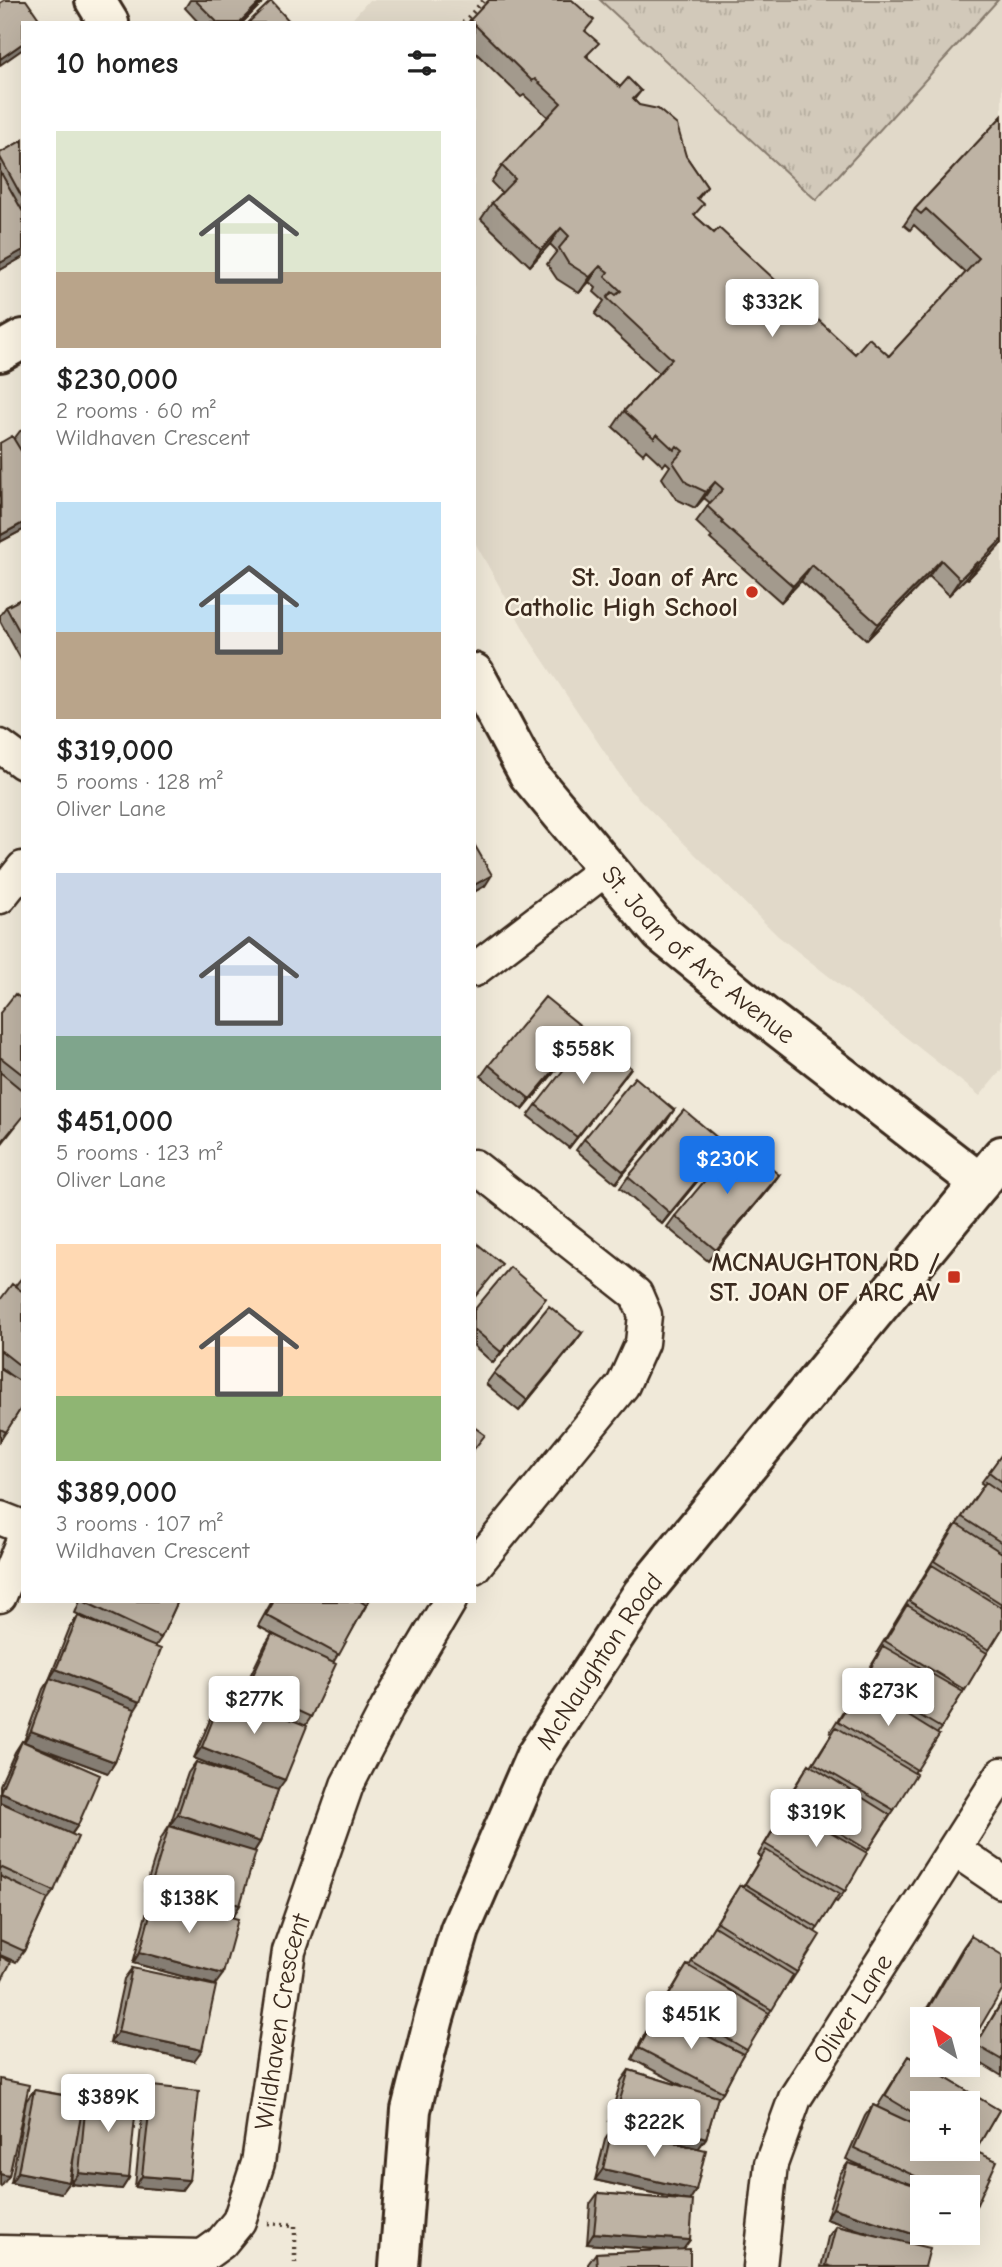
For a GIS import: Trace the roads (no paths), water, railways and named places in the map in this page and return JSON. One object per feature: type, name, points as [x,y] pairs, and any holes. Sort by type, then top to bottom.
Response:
[{"type":"street","points":[[95,0],[108,21]]},
{"type":"street","points":[[0,352],[21,340]]},
{"type":"street","name":"St. Joan of Arc Avenue","points":[[476,677],[529,775],[662,933],[751,1006],[991,1170]]},
{"type":"street","points":[[0,746],[21,762]]},
{"type":"street","points":[[476,968],[606,869]]},
{"type":"street","points":[[0,897],[21,871]]},
{"type":"street","points":[[476,1168],[636,1294],[645,1315],[642,1343],[623,1385],[476,1565]]},
{"type":"street","name":"McNaughton Road","points":[[399,2267],[411,2110],[434,2018],[460,1930],[535,1757],[642,1594],[991,1170]]},
{"type":"street","points":[[0,1518],[21,1526]]},
{"type":"street","points":[[0,1596],[21,1545]]},
{"type":"street","name":"Wildhaven Crescent","points":[[0,2252],[203,2256],[221,2243],[239,2221],[258,2163],[289,1951],[347,1784],[387,1708],[449,1603]]},
{"type":"street","name":"Oliver Lane","points":[[760,2267],[771,2164],[795,2098],[1002,1774]]},
{"type":"street","points":[[955,1850],[1002,1882]]},
{"type":"place","name":"St. Joan of Arc Catholic High School","points":[[752,592]]},
{"type":"place","name":"MCNAUGHTON RD / ST. JOAN OF ARC AV","points":[[954,1277]]}]
